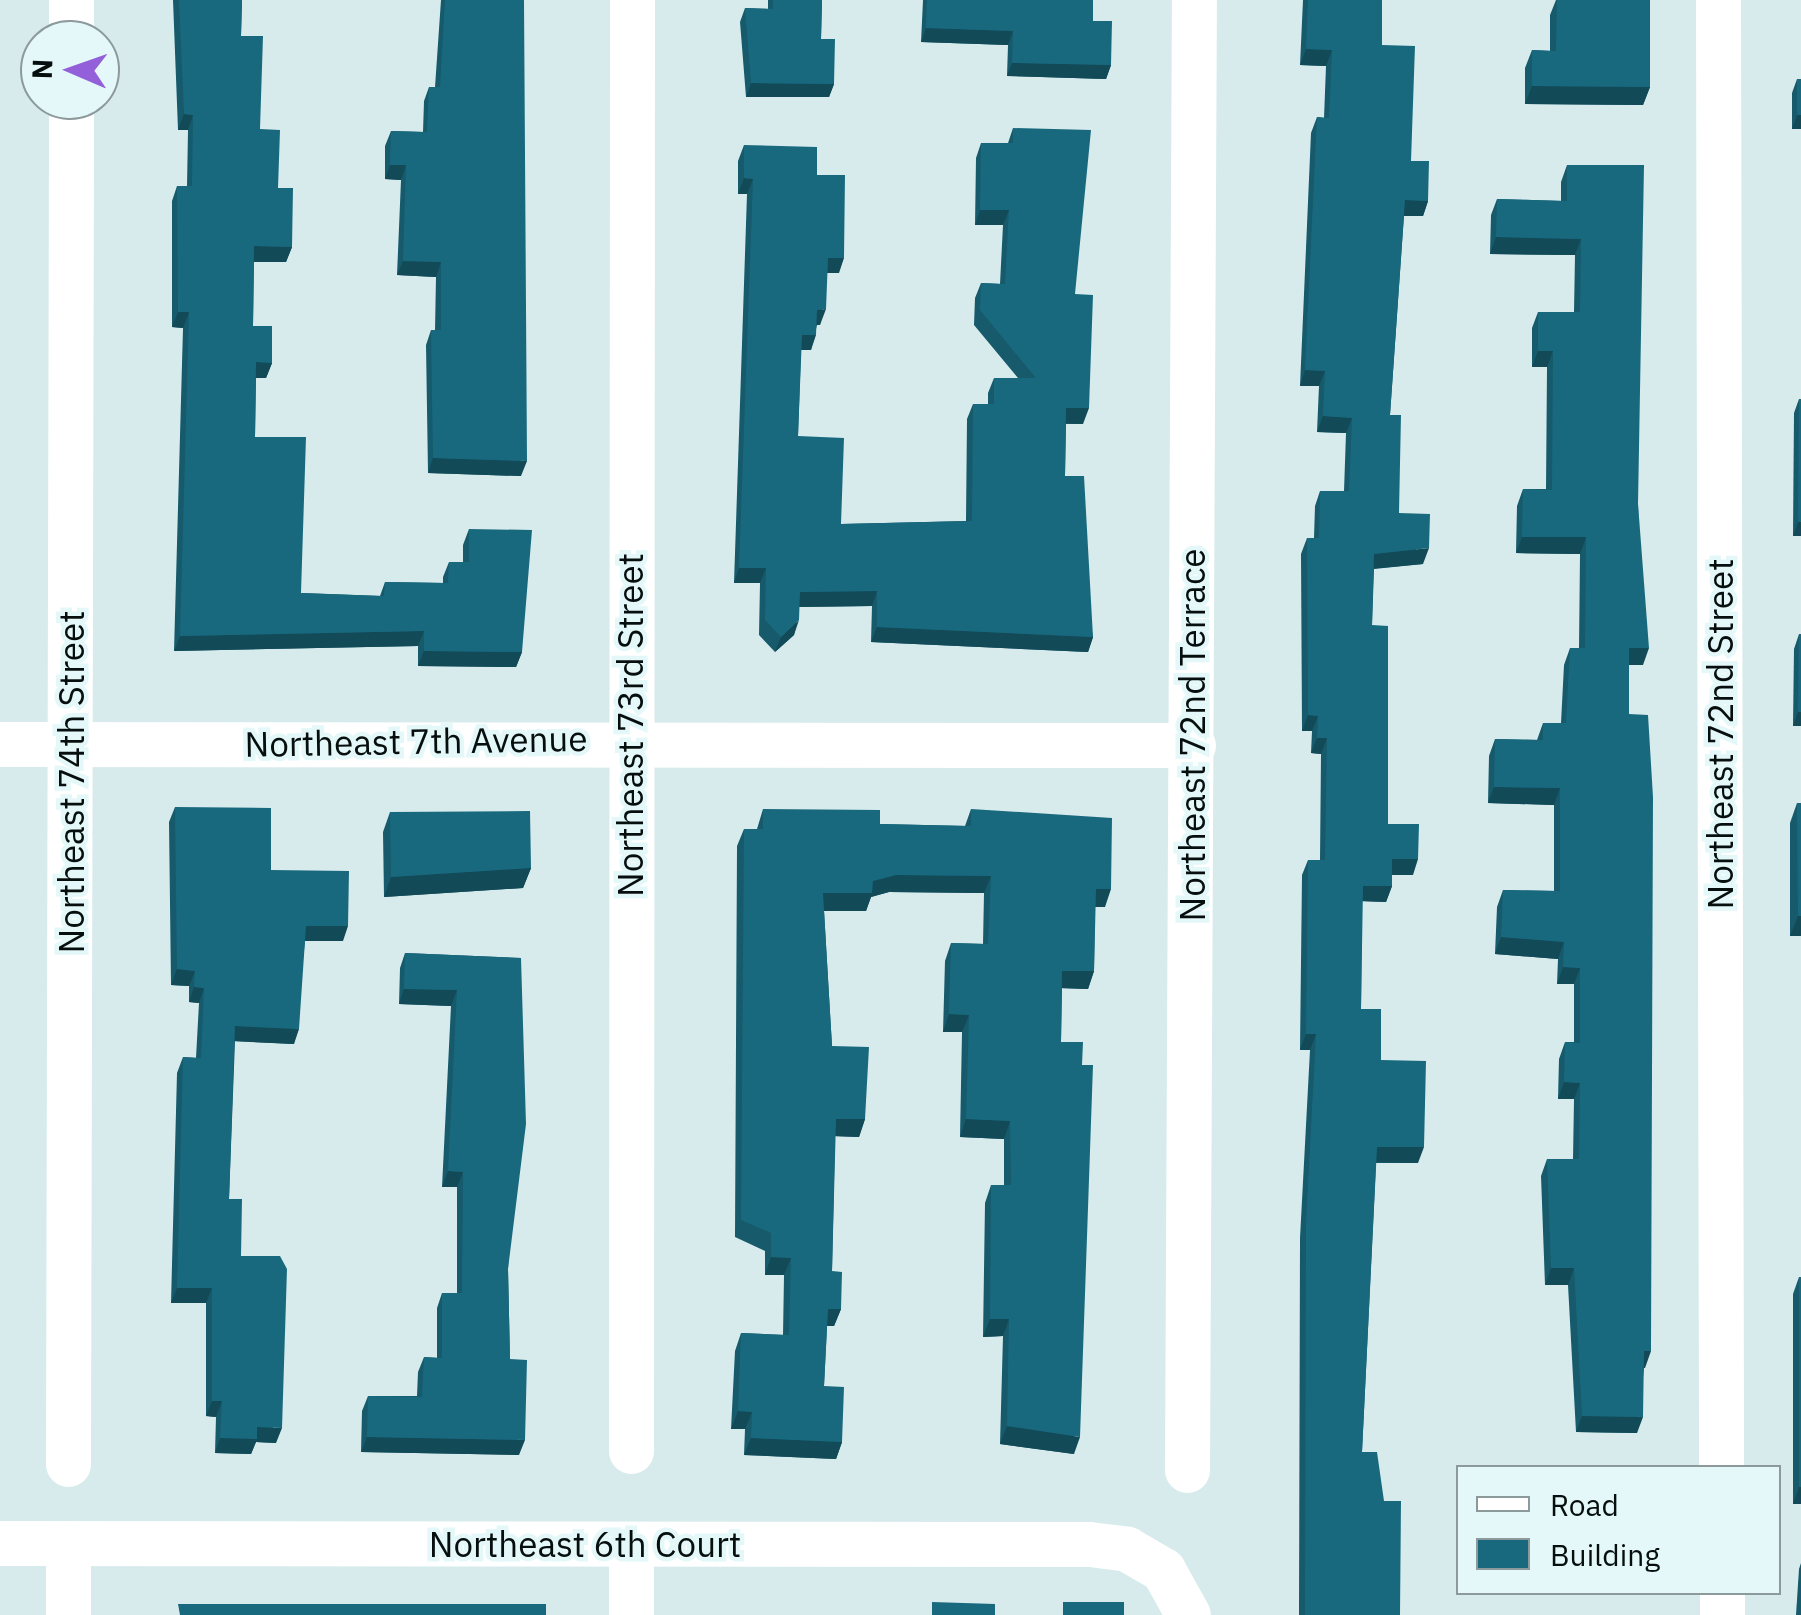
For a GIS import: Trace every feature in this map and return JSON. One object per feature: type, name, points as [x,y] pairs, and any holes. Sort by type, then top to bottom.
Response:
[{"type":"street","name":"Northeast 73rd Street","points":[[631,1451],[632,0]]},
{"type":"street","name":"Northeast 72nd Terrace","points":[[1187,1470],[1194,0]]},
{"type":"street","name":"Northeast 72nd Street","points":[[1718,0],[1721,1465]]},
{"type":"street","name":"Northeast 74th Street","points":[[68,1464],[71,120]]},
{"type":"street","name":"Northeast 7th Avenue","points":[[0,744],[630,739],[1193,745]]},
{"type":"street","name":"Northeast 6th Court","points":[[0,1543],[1089,1544],[1128,1549],[1163,1570],[1188,1615]]},
{"type":"street","points":[[68,1543],[68,1615]]},
{"type":"street","points":[[630,1615],[631,1544]]},
{"type":"building","points":[[179,0],[242,0],[241,36],[263,36],[260,129],[280,130],[278,188],[293,188],[292,247],[254,246],[253,326],[272,326],[272,363],[256,362],[255,437],[306,437],[301,593],[384,596],[385,582],[448,583],[449,562],[469,562],[469,529],[532,530],[522,652],[424,651],[424,631],[180,636],[189,312],[178,312],[177,186],[192,186],[193,115],[184,114]]},
{"type":"building","points":[[445,0],[524,0],[527,461],[433,458],[431,330],[441,330],[441,262],[403,261],[406,165],[390,165],[391,131],[427,132],[429,87],[440,87]]},
{"type":"building","points":[[773,0],[822,0],[821,39],[835,39],[834,84],[751,83],[745,8],[773,9]]},
{"type":"building","points":[[927,0],[1093,0],[1093,21],[1112,21],[1111,65],[1012,63],[1013,31],[926,28]]},
{"type":"building","points":[[1308,0],[1382,0],[1382,45],[1415,46],[1411,161],[1429,161],[1428,201],[1405,200],[1390,415],[1401,415],[1399,513],[1430,514],[1429,548],[1374,554],[1372,625],[1388,626],[1388,824],[1419,824],[1418,859],[1392,859],[1392,886],[1363,886],[1361,1009],[1381,1009],[1381,1060],[1426,1061],[1424,1147],[1377,1147],[1362,1452],[1377,1452],[1384,1501],[1401,1501],[1400,1615],[1305,1615],[1306,1223],[1316,1034],[1306,1034],[1308,860],[1325,860],[1327,738],[1317,738],[1318,716],[1308,715],[1307,538],[1319,538],[1320,491],[1349,491],[1352,418],[1323,416],[1325,371],[1305,370],[1317,117],[1329,118],[1332,50],[1306,49]]},
{"type":"building","points":[[1557,0],[1650,0],[1650,87],[1532,86],[1532,50],[1556,51]]},
{"type":"building","points":[[1797,79],[1801,79],[1801,115],[1797,115]]},
{"type":"building","points":[[1013,128],[1091,130],[1075,294],[1093,295],[1089,408],[1066,408],[1065,476],[1084,476],[1093,637],[877,627],[877,591],[800,592],[799,620],[781,637],[765,620],[766,568],[739,568],[753,179],[744,178],[744,145],[817,147],[817,175],[845,175],[844,258],[828,258],[826,309],[817,310],[816,335],[802,335],[798,436],[844,438],[841,524],[972,521],[973,404],[994,404],[994,378],[1036,378],[980,310],[981,283],[1005,284],[1009,210],[980,210],[981,143],[1013,143]]},
{"type":"building","points":[[1567,165],[1644,165],[1638,504],[1649,648],[1629,648],[1629,714],[1648,715],[1653,797],[1651,1351],[1644,1351],[1643,1417],[1582,1416],[1574,1268],[1551,1268],[1547,1159],[1579,1159],[1580,1083],[1564,1082],[1565,1042],[1580,1043],[1580,968],[1563,967],[1564,942],[1501,937],[1503,890],[1560,891],[1560,788],[1494,787],[1495,739],[1543,740],[1543,723],[1566,723],[1570,648],[1585,648],[1586,537],[1522,537],[1523,489],[1552,490],[1553,351],[1538,351],[1538,312],[1580,312],[1581,239],[1496,237],[1497,199],[1567,201]]},
{"type":"building","points":[[1801,399],[1801,522],[1798,522]]},
{"type":"building","points":[[1801,634],[1801,712],[1798,712]]},
{"type":"building","points":[[1797,803],[1801,803],[1801,916],[1798,916]]},
{"type":"building","points":[[175,807],[271,808],[271,870],[349,871],[348,926],[306,926],[299,1029],[235,1026],[229,1199],[242,1199],[241,1256],[280,1256],[287,1269],[282,1428],[257,1427],[257,1439],[220,1438],[222,1401],[212,1401],[212,1288],[177,1288],[183,1057],[201,1058],[204,988],[194,987],[195,971],[177,969]]},
{"type":"building","points":[[763,809],[880,810],[880,824],[971,826],[971,809],[1112,818],[1111,889],[1096,889],[1094,971],[1062,971],[1061,1042],[1083,1042],[1082,1065],[1093,1065],[1080,1437],[1007,1426],[1009,1319],[990,1319],[991,1185],[1011,1185],[1010,1121],[966,1119],[969,1015],[949,1014],[951,943],[988,944],[991,876],[896,875],[873,881],[872,893],[823,893],[832,1046],[869,1047],[865,1119],[836,1119],[832,1271],[842,1272],[841,1309],[828,1309],[824,1386],[844,1387],[842,1442],[751,1438],[752,1412],[738,1411],[741,1333],[789,1335],[791,1258],[771,1257],[771,1233],[741,1220],[744,829],[763,829]]},
{"type":"building","points":[[530,811],[531,868],[391,877],[390,812]]},
{"type":"building","points":[[405,953],[521,958],[526,1124],[508,1269],[510,1359],[527,1360],[525,1440],[367,1437],[368,1396],[422,1397],[424,1357],[442,1358],[442,1293],[462,1293],[463,1172],[448,1171],[457,990],[404,989]]},
{"type":"building","points":[[1801,1277],[1801,1487],[1799,1487]]},
{"type":"building","points":[[932,1602],[995,1604],[995,1615],[932,1615]]},
{"type":"building","points":[[1063,1602],[1124,1602],[1124,1615],[1063,1615]]},
{"type":"building","points":[[178,1604],[546,1604],[546,1615],[180,1615]]}]
